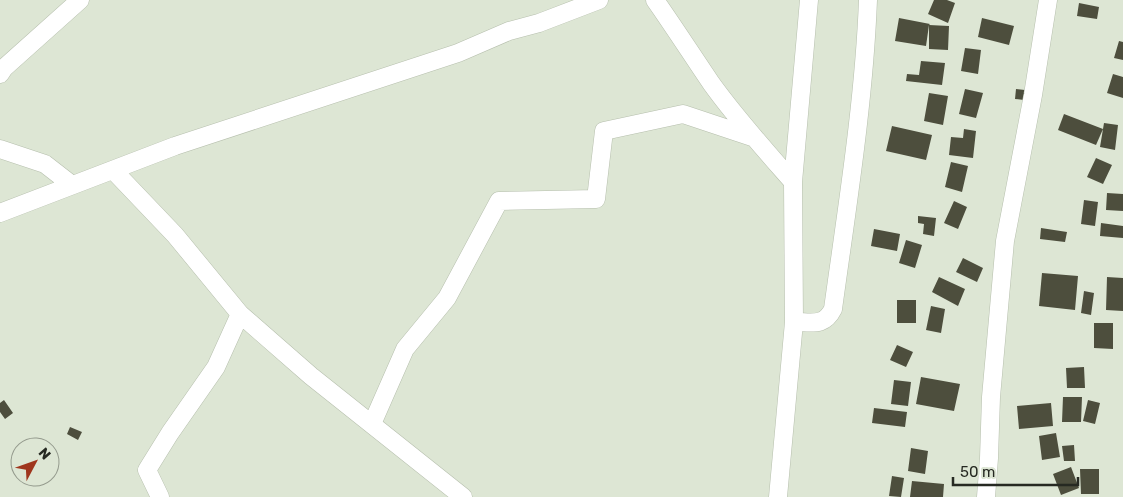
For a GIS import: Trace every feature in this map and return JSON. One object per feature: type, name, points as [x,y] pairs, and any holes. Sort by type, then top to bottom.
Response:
[{"type":"street","points":[[0,74],[4,68],[80,0]]},
{"type":"street","points":[[0,212],[175,146],[458,53],[509,31],[539,23],[600,0]]},
{"type":"street","points":[[654,0],[712,84],[792,182]]},
{"type":"street","points":[[778,497],[794,322],[792,182],[809,0]]},
{"type":"street","points":[[794,322],[821,322],[829,318],[833,309],[849,196],[866,47],[868,0]]},
{"type":"street","points":[[986,497],[991,397],[1005,240],[1033,95],[1048,0]]},
{"type":"street","points":[[372,424],[405,348],[447,298],[499,201],[596,199],[604,131],[683,114],[755,138]]},
{"type":"street","points":[[0,148],[45,164],[72,185]]},
{"type":"street","points":[[113,170],[175,235],[240,314],[311,376],[463,497]]},
{"type":"street","points":[[160,497],[147,470],[170,432],[216,367],[240,314]]},
{"type":"building","points":[[934,0],[947,0],[955,3],[948,23],[928,14]]},
{"type":"building","points":[[1079,3],[1099,7],[1097,19],[1077,16]]},
{"type":"building","points":[[899,18],[930,24],[926,46],[895,41]]},
{"type":"building","points":[[982,18],[1014,26],[1009,45],[978,37]]},
{"type":"building","points":[[929,25],[949,26],[948,50],[929,49]]},
{"type":"building","points":[[1119,41],[1123,42],[1123,60],[1114,58]]},
{"type":"building","points":[[965,48],[981,50],[978,74],[961,71]]},
{"type":"building","points":[[921,61],[945,63],[942,85],[906,81],[907,74],[919,75]]},
{"type":"building","points":[[1113,74],[1123,77],[1123,98],[1107,93]]},
{"type":"building","points":[[965,89],[983,93],[976,118],[959,114]]},
{"type":"building","points":[[1016,89],[1025,90],[1024,100],[1015,99]]},
{"type":"building","points":[[929,93],[948,96],[943,125],[924,121]]},
{"type":"building","points":[[1064,114],[1103,129],[1096,145],[1058,130]]},
{"type":"building","points":[[1104,123],[1118,125],[1115,150],[1100,147]]},
{"type":"building","points":[[892,126],[932,135],[926,160],[886,151]]},
{"type":"building","points":[[964,129],[976,131],[973,158],[949,155],[951,137],[963,138]]},
{"type":"building","points":[[1096,158],[1112,165],[1103,184],[1087,177]]},
{"type":"building","points":[[951,162],[968,166],[962,192],[945,187]]},
{"type":"building","points":[[1107,193],[1123,194],[1123,211],[1106,210]]},
{"type":"building","points":[[1084,200],[1098,202],[1095,226],[1081,224]]},
{"type":"building","points":[[954,201],[967,207],[958,229],[944,223]]},
{"type":"building","points":[[918,216],[936,218],[934,236],[923,234],[924,224],[918,223]]},
{"type":"building","points":[[1101,223],[1123,226],[1123,238],[1100,236]]},
{"type":"building","points":[[1041,228],[1067,232],[1065,242],[1040,239]]},
{"type":"building","points":[[874,229],[900,234],[897,251],[871,246]]},
{"type":"building","points":[[906,240],[922,245],[915,268],[899,263]]},
{"type":"building","points":[[963,258],[983,268],[977,282],[956,272]]},
{"type":"building","points":[[1042,273],[1078,276],[1075,310],[1039,306]]},
{"type":"building","points":[[939,277],[965,289],[958,306],[932,292]]},
{"type":"building","points":[[1107,277],[1123,278],[1123,311],[1106,310]]},
{"type":"building","points":[[1084,291],[1094,293],[1091,315],[1081,313]]},
{"type":"building","points":[[897,300],[916,300],[916,323],[897,323]]},
{"type":"building","points":[[931,306],[945,309],[941,333],[926,330]]},
{"type":"building","points":[[1094,323],[1113,323],[1113,349],[1094,348]]},
{"type":"building","points":[[897,345],[913,352],[906,367],[890,360]]},
{"type":"building","points":[[1084,367],[1085,388],[1067,388],[1066,368]]},
{"type":"building","points":[[921,377],[960,384],[954,411],[916,404]]},
{"type":"building","points":[[894,380],[911,382],[908,406],[891,404]]},
{"type":"building","points":[[1063,397],[1082,397],[1081,422],[1062,422]]},
{"type":"building","points":[[4,400],[13,413],[5,419],[0,412],[0,403]]},
{"type":"building","points":[[1088,400],[1100,403],[1095,424],[1083,421]]},
{"type":"building","points":[[1051,403],[1053,426],[1019,429],[1017,406]]},
{"type":"building","points":[[874,408],[907,412],[905,427],[872,423]]},
{"type":"building","points":[[70,427],[82,432],[78,440],[67,434]]},
{"type":"building","points":[[1056,433],[1060,457],[1042,460],[1039,436]]},
{"type":"building","points":[[1074,445],[1075,461],[1064,461],[1062,446]]},
{"type":"building","points":[[911,448],[928,451],[925,474],[908,471]]},
{"type":"building","points":[[1071,467],[1079,488],[1061,495],[1053,474]]},
{"type":"building","points":[[1080,469],[1099,469],[1099,494],[1081,494]]},
{"type":"building","points":[[892,476],[904,478],[901,497],[889,496]]},
{"type":"building","points":[[912,481],[944,484],[943,497],[910,497]]}]
